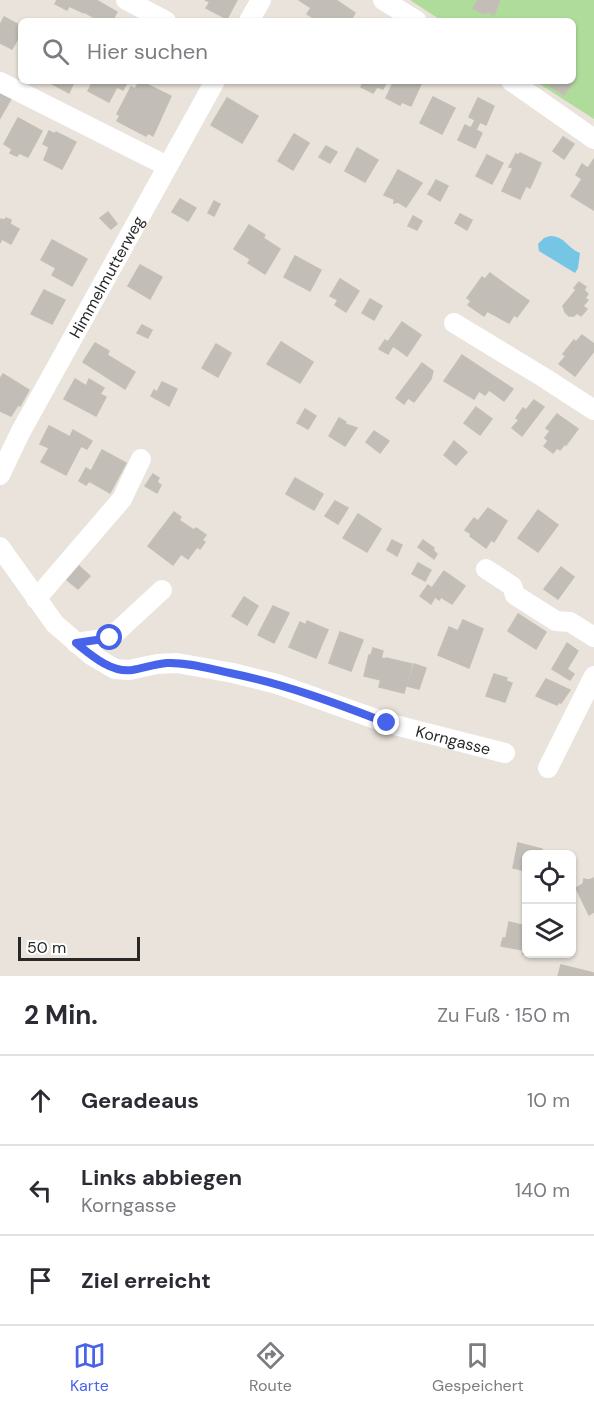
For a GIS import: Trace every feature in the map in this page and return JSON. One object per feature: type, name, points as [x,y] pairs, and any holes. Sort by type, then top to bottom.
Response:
[{"type":"street","points":[[126,0],[160,18]]},
{"type":"street","points":[[251,18],[261,0]]},
{"type":"street","points":[[383,0],[412,18]]},
{"type":"street","points":[[0,82],[167,166]]},
{"type":"street","name":"Himmelmutterweg","points":[[0,475],[20,433],[213,84]]},
{"type":"street","points":[[515,84],[594,139]]},
{"type":"street","points":[[454,323],[594,410]]},
{"type":"street","points":[[36,598],[122,499],[141,459]]},
{"type":"street","name":"Korngasse","points":[[0,548],[55,624],[91,655],[115,669],[129,670],[177,663],[233,673],[277,684],[387,723],[506,753]]},
{"type":"street","points":[[486,569],[512,586],[515,595],[556,621],[570,622],[594,637]]},
{"type":"street","points":[[76,643],[110,638],[162,590]]},
{"type":"street","points":[[548,768],[594,676]]},
{"type":"green space","points":[[410,0],[594,0],[594,119],[540,84],[576,84],[576,18],[437,18]]},
{"type":"water","points":[[550,236],[563,240],[580,253],[575,273],[539,251],[538,244]]},
{"type":"building","points":[[57,0],[91,0],[84,13],[69,6],[67,10],[55,4]]},
{"type":"building","points":[[91,0],[96,0],[117,12],[114,18],[95,18],[84,12]]},
{"type":"building","points":[[205,0],[237,0],[228,18],[206,8],[210,2]]},
{"type":"building","points":[[299,0],[336,0],[326,18],[313,18],[307,14],[311,8]]},
{"type":"building","points":[[336,0],[355,13],[352,18],[326,18]]},
{"type":"building","points":[[478,0],[500,0],[494,15],[488,12],[483,14],[473,8]]},
{"type":"building","points":[[4,17],[18,24],[18,38],[12,49],[0,43],[0,25]]},
{"type":"building","points":[[52,84],[73,84],[69,93]]},
{"type":"building","points":[[92,84],[126,84],[123,90],[117,87],[109,102],[88,91]]},
{"type":"building","points":[[138,84],[146,84],[171,96],[153,136],[148,133],[146,136],[117,121],[120,116],[117,114],[131,87],[135,89]]},
{"type":"building","points":[[362,84],[386,84],[383,89],[377,87],[373,93],[361,87]]},
{"type":"building","points":[[393,84],[421,84],[411,106],[402,102],[400,105],[386,98]]},
{"type":"building","points":[[547,84],[571,84],[564,95]]},
{"type":"building","points":[[0,93],[11,99],[0,118]]},
{"type":"building","points":[[433,97],[455,108],[442,134],[420,123]]},
{"type":"building","points":[[227,98],[258,116],[242,143],[211,125]]},
{"type":"building","points":[[478,98],[494,106],[486,125],[480,122],[476,130],[482,133],[475,148],[458,140],[465,125],[471,128],[475,120],[469,117]]},
{"type":"building","points":[[18,118],[42,131],[28,157],[19,153],[17,156],[10,153],[12,149],[4,144]]},
{"type":"building","points":[[49,131],[76,142],[62,169],[44,160],[49,147],[43,144]]},
{"type":"building","points":[[294,134],[309,143],[293,170],[278,161]]},
{"type":"building","points":[[563,137],[574,144],[564,159],[553,151]]},
{"type":"building","points":[[326,146],[337,152],[330,163],[319,157]]},
{"type":"building","points":[[357,148],[378,160],[365,182],[345,171]]},
{"type":"building","points":[[520,153],[541,163],[530,188],[526,186],[520,199],[502,191],[513,168],[509,167],[516,154]]},
{"type":"building","points":[[487,155],[503,163],[492,184],[476,176]]},
{"type":"building","points":[[594,159],[594,210],[571,196],[582,179],[576,175],[582,164],[588,168]]},
{"type":"building","points":[[398,170],[422,183],[406,207],[398,202],[394,203],[394,199],[384,195]]},
{"type":"building","points":[[436,180],[448,186],[440,201],[428,194]]},
{"type":"building","points":[[180,199],[196,208],[188,221],[172,212]]},
{"type":"building","points":[[214,201],[220,204],[214,216],[208,213]]},
{"type":"building","points":[[108,212],[117,224],[111,229],[100,218]]},
{"type":"building","points":[[460,214],[472,220],[467,230],[455,223]]},
{"type":"building","points":[[413,216],[422,221],[417,230],[408,226]]},
{"type":"building","points":[[6,218],[11,220],[10,224],[19,229],[11,244],[2,239],[0,243],[0,220]]},
{"type":"building","points":[[249,225],[265,235],[250,259],[234,249]]},
{"type":"building","points":[[263,238],[280,249],[265,274],[248,263]]},
{"type":"building","points":[[52,240],[87,259],[72,286],[52,275],[56,268],[41,260]]},
{"type":"building","points":[[295,256],[321,270],[310,291],[284,277]]},
{"type":"building","points":[[140,265],[162,277],[150,299],[128,286]]},
{"type":"building","points":[[490,273],[506,285],[484,316],[468,305],[471,301],[467,298],[482,277],[485,279]]},
{"type":"building","points":[[340,279],[359,291],[346,312],[335,305],[338,300],[330,296]]},
{"type":"building","points":[[579,282],[586,287],[584,290],[588,294],[585,298],[588,300],[583,306],[587,309],[581,316],[577,313],[569,316],[563,306],[576,290],[574,288]]},
{"type":"building","points":[[506,285],[529,301],[517,317],[514,315],[509,323],[487,311]]},
{"type":"building","points":[[44,290],[65,300],[52,324],[31,314]]},
{"type":"building","points":[[370,299],[382,306],[374,320],[362,313]]},
{"type":"building","points":[[402,322],[421,335],[407,356],[393,346],[388,354],[379,349],[385,340],[388,342]]},
{"type":"building","points":[[142,325],[152,330],[148,338],[137,333]]},
{"type":"building","points":[[582,335],[594,344],[594,351],[575,376],[559,364],[566,356],[563,354],[574,340],[576,342]]},
{"type":"building","points":[[281,342],[313,362],[300,383],[267,364]]},
{"type":"building","points":[[95,343],[109,351],[107,355],[135,372],[125,389],[83,362]]},
{"type":"building","points":[[216,344],[231,353],[218,377],[202,368]]},
{"type":"building","points":[[462,355],[513,389],[504,401],[489,390],[485,395],[479,391],[474,399],[444,381]]},
{"type":"building","points":[[422,363],[433,371],[431,379],[414,402],[408,398],[404,404],[396,398]]},
{"type":"building","points":[[3,374],[29,390],[11,416],[0,411],[0,379]]},
{"type":"building","points":[[75,379],[86,386],[89,379],[104,388],[100,394],[106,397],[96,416],[64,399]]},
{"type":"building","points":[[162,382],[177,389],[169,406],[151,396],[154,390],[157,392]]},
{"type":"building","points":[[534,400],[544,407],[522,436],[512,428],[519,420],[516,418],[523,408],[526,410]]},
{"type":"building","points":[[476,407],[492,419],[480,435],[464,423]]},
{"type":"building","points":[[305,409],[316,416],[308,429],[297,423]]},
{"type":"building","points":[[557,414],[578,429],[566,445],[560,450],[557,448],[553,453],[544,446],[548,441],[545,438],[550,431],[546,428]]},
{"type":"building","points":[[339,418],[346,422],[345,424],[357,428],[345,446],[329,436]]},
{"type":"building","points":[[49,426],[70,437],[73,430],[92,441],[87,449],[81,446],[66,475],[41,462],[49,448],[40,444]]},
{"type":"building","points":[[374,431],[389,441],[380,453],[366,442]]},
{"type":"building","points":[[454,441],[467,452],[456,465],[444,455]]},
{"type":"building","points":[[102,450],[126,463],[110,493],[89,481],[86,485],[79,481],[86,468],[91,471]]},
{"type":"building","points":[[153,474],[159,478],[157,482],[161,485],[157,493],[145,486]]},
{"type":"building","points":[[295,478],[323,494],[314,510],[286,494]]},
{"type":"building","points":[[335,501],[348,508],[338,524],[325,516]]},
{"type":"building","points":[[488,508],[507,521],[494,542],[491,540],[486,548],[465,530],[474,518],[478,521]]},
{"type":"building","points":[[538,510],[558,525],[538,552],[518,538]]},
{"type":"building","points":[[174,512],[181,517],[179,520],[206,535],[202,540],[205,542],[200,549],[197,547],[188,559],[181,554],[173,565],[148,546]]},
{"type":"building","points":[[358,514],[381,529],[367,552],[343,538]]},
{"type":"building","points":[[392,540],[402,545],[397,556],[387,550]]},
{"type":"building","points":[[423,540],[434,548],[437,554],[434,559],[418,547]]},
{"type":"building","points":[[418,563],[431,570],[425,581],[412,574]]},
{"type":"building","points":[[79,566],[90,576],[78,589],[67,580]]},
{"type":"building","points":[[561,567],[574,577],[558,599],[544,589]]},
{"type":"building","points":[[444,571],[465,586],[452,604],[441,597],[439,600],[435,597],[431,604],[420,596],[428,585],[432,588]]},
{"type":"building","points":[[244,597],[258,606],[247,625],[232,616]]},
{"type":"building","points":[[273,606],[289,613],[274,643],[258,635]]},
{"type":"building","points":[[518,614],[546,632],[536,649],[508,631]]},
{"type":"building","points":[[463,620],[483,629],[469,668],[438,655],[449,627],[458,631]]},
{"type":"building","points":[[307,621],[328,630],[316,658],[289,647],[300,622],[306,625]]},
{"type":"building","points":[[340,632],[363,640],[351,671],[329,663]]},
{"type":"building","points":[[567,643],[578,651],[567,669],[574,674],[570,680],[552,669]]},
{"type":"building","points":[[373,648],[383,651],[381,658],[386,659],[381,680],[364,676]]},
{"type":"building","points":[[386,658],[412,664],[404,693],[379,687]]},
{"type":"building","points":[[414,664],[426,668],[419,689],[407,686]]},
{"type":"building","points":[[494,674],[507,678],[506,681],[512,683],[505,702],[486,696]]},
{"type":"building","points":[[546,679],[570,690],[561,703],[557,705],[536,696]]},
{"type":"building","points":[[518,843],[542,849],[522,850],[522,870],[513,868]]},
{"type":"building","points":[[594,878],[594,912],[589,915],[576,888],[583,884],[584,879]]},
{"type":"building","points":[[509,922],[522,925],[522,950],[501,946],[503,938],[506,938]]},
{"type":"building","points":[[561,965],[594,973],[594,976],[558,976]]},
{"type":"route","points":[[110,638],[76,643],[115,669],[129,670],[167,663],[188,664],[277,684],[387,723]]}]
